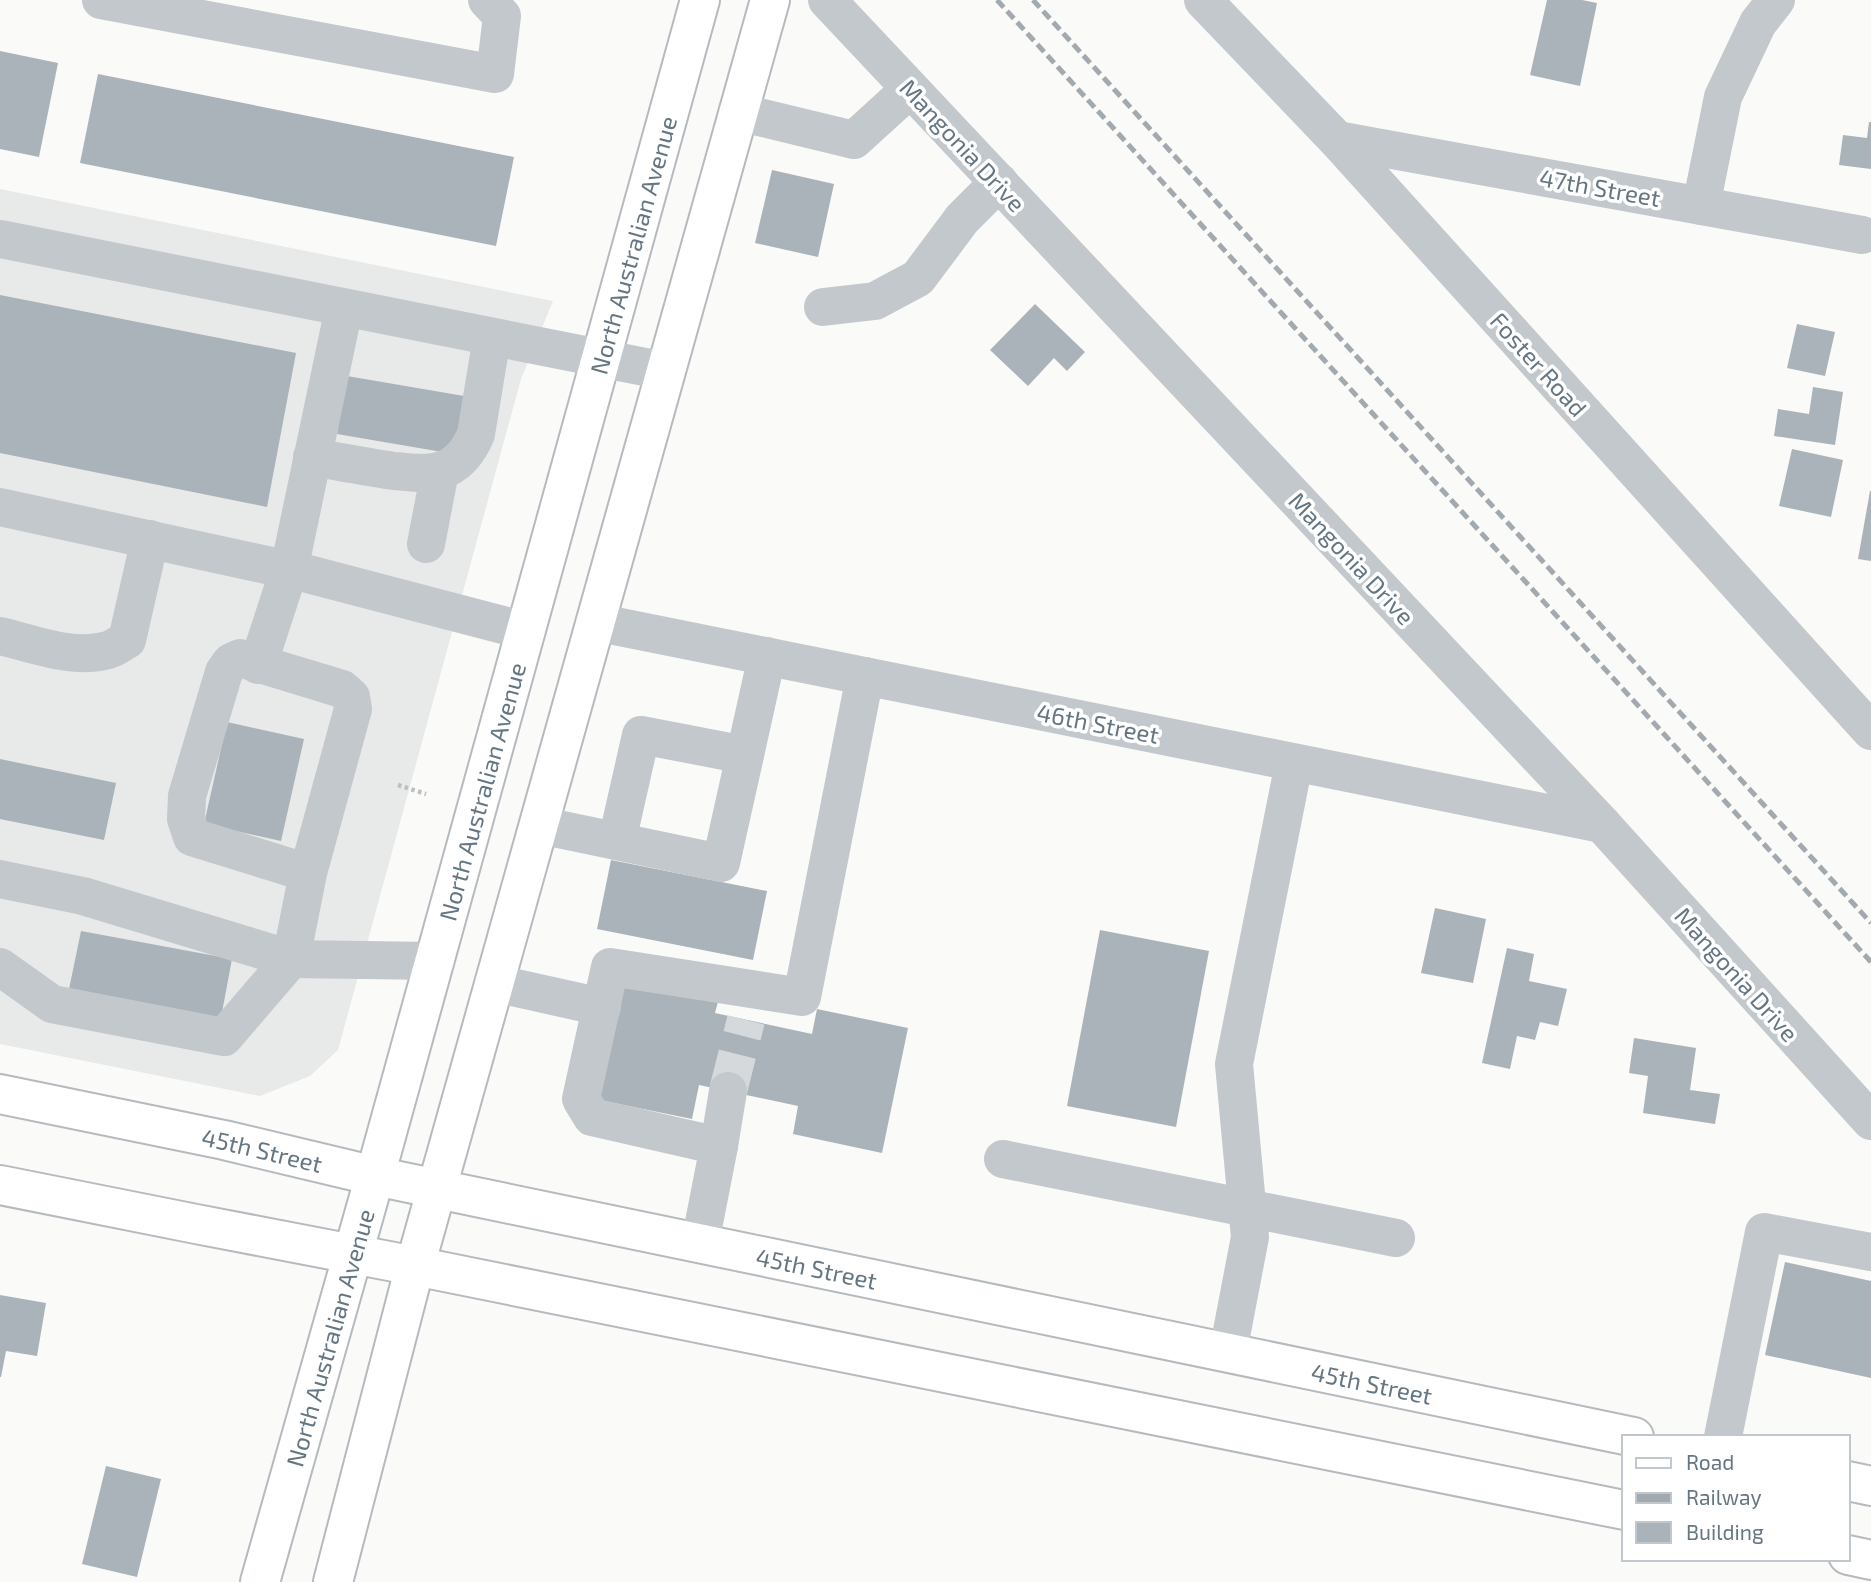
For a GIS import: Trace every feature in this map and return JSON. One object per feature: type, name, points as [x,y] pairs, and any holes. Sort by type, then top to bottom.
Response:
[{"type":"main road","name":"North Australian Avenue","points":[[260,1582],[701,0]]},
{"type":"main road","points":[[333,1582],[415,1266],[770,0]]},
{"type":"main road","name":"45th Street","points":[[0,1094],[223,1140],[375,1176],[1624,1435]]},
{"type":"main road","points":[[0,1185],[1622,1510]]},
{"type":"main road","points":[[1850,1481],[1871,1486]]},
{"type":"main road","points":[[1850,1555],[1871,1560]]},
{"type":"street","points":[[101,0],[495,74],[502,16],[487,0]]},
{"type":"street","name":"Mangonia Drive","points":[[827,0],[1602,824],[1871,1121]]},
{"type":"street","name":"Foster Road","points":[[1203,0],[1337,140],[1871,732]]},
{"type":"street","points":[[1701,206],[1723,97],[1758,23],[1776,0]]},
{"type":"street","points":[[738,112],[854,140],[910,89]]},
{"type":"street","name":"47th Street","points":[[1337,140],[1863,235]]},
{"type":"street","points":[[823,307],[875,301],[918,278],[962,219],[999,182]]},
{"type":"street","points":[[0,240],[665,371]]},
{"type":"street","points":[[258,665],[289,570],[344,308]]},
{"type":"street","points":[[312,457],[418,474],[440,471],[454,464],[471,447],[476,434],[492,337]]},
{"type":"street","points":[[426,544],[440,471]]},
{"type":"street","points":[[0,507],[289,570],[526,631]]},
{"type":"street","points":[[0,636],[71,653],[111,649],[127,640],[150,539]]},
{"type":"street","name":"46th Street","points":[[595,622],[1602,824]]},
{"type":"street","points":[[538,825],[721,863],[767,656]]},
{"type":"street","points":[[0,967],[52,1004],[224,1037],[291,959],[308,873],[353,709],[351,697],[342,689],[240,658],[231,662],[223,672],[187,796],[186,819],[192,837],[308,873]]},
{"type":"street","points":[[719,1146],[592,1117],[581,1100],[610,967],[748,1004],[802,998],[865,676]]},
{"type":"street","points":[[617,841],[641,735],[745,755]]},
{"type":"street","points":[[1228,1353],[1250,1237],[1234,1064],[1294,763]]},
{"type":"street","points":[[0,879],[83,896],[291,959],[435,961]]},
{"type":"street","points":[[494,983],[601,1007]]},
{"type":"street","points":[[700,1243],[728,1091]]},
{"type":"street","points":[[1003,1159],[1396,1238]]},
{"type":"street","points":[[1723,1435],[1764,1232],[1871,1252]]},
{"type":"path","points":[[398,785],[426,794]]},
{"type":"shaded area","points":[[0,189],[553,301],[521,379],[338,1050],[310,1076],[260,1096],[0,1044]]},
{"type":"building","points":[[1547,0],[1597,3],[1580,86],[1530,75]]},
{"type":"building","points":[[0,51],[58,63],[39,157],[0,149]]},
{"type":"building","points":[[98,74],[514,157],[496,246],[80,163]]},
{"type":"building","points":[[1869,122],[1871,169],[1839,165],[1843,135],[1867,138]]},
{"type":"building","points":[[772,170],[834,184],[818,257],[755,243]]},
{"type":"building","points":[[0,295],[296,353],[267,507],[0,453]]},
{"type":"building","points":[[1035,304],[1085,352],[1067,371],[1054,358],[1028,386],[990,350]]},
{"type":"building","points":[[1797,324],[1835,332],[1825,376],[1787,368]]},
{"type":"building","points":[[347,376],[464,396],[454,454],[337,434]]},
{"type":"building","points":[[1813,387],[1843,392],[1835,445],[1774,436],[1778,409],[1809,414]]},
{"type":"building","points":[[1792,449],[1843,460],[1831,517],[1779,506]]},
{"type":"building","points":[[1871,491],[1871,561],[1858,559]]},
{"type":"building","points":[[227,722],[304,739],[281,841],[204,824]]},
{"type":"building","points":[[0,759],[116,783],[104,840],[0,819]]},
{"type":"building","points":[[611,860],[767,891],[753,960],[597,929]]},
{"type":"building","points":[[1435,908],[1486,919],[1473,983],[1421,973]]},
{"type":"building","points":[[1100,930],[1209,951],[1176,1127],[1067,1106]]},
{"type":"building","points":[[81,931],[232,959],[220,1023],[68,994]]},
{"type":"building","points":[[1507,948],[1534,954],[1529,981],[1567,989],[1558,1026],[1540,1022],[1535,1040],[1517,1036],[1510,1069],[1482,1063]]},
{"type":"building","points":[[626,974],[720,994],[715,1013],[812,1034],[817,1009],[908,1028],[882,1153],[793,1134],[798,1106],[699,1085],[692,1119],[599,1100]]},
{"type":"building","points":[[1634,1038],[1696,1048],[1690,1090],[1720,1094],[1715,1124],[1643,1113],[1648,1076],[1629,1073]]},
{"type":"building","points":[[1785,1262],[1871,1281],[1871,1378],[1765,1355]]},
{"type":"building","points":[[0,1295],[46,1303],[37,1356],[6,1351],[1,1377],[0,1377]]},
{"type":"building","points":[[106,1466],[161,1479],[137,1577],[82,1564]]},
{"type":"tunnel","points":[[728,1091],[746,1020]]},
{"type":"railway","points":[[997,0],[1871,962]]},
{"type":"railway","points":[[1033,0],[1871,923]]}]
